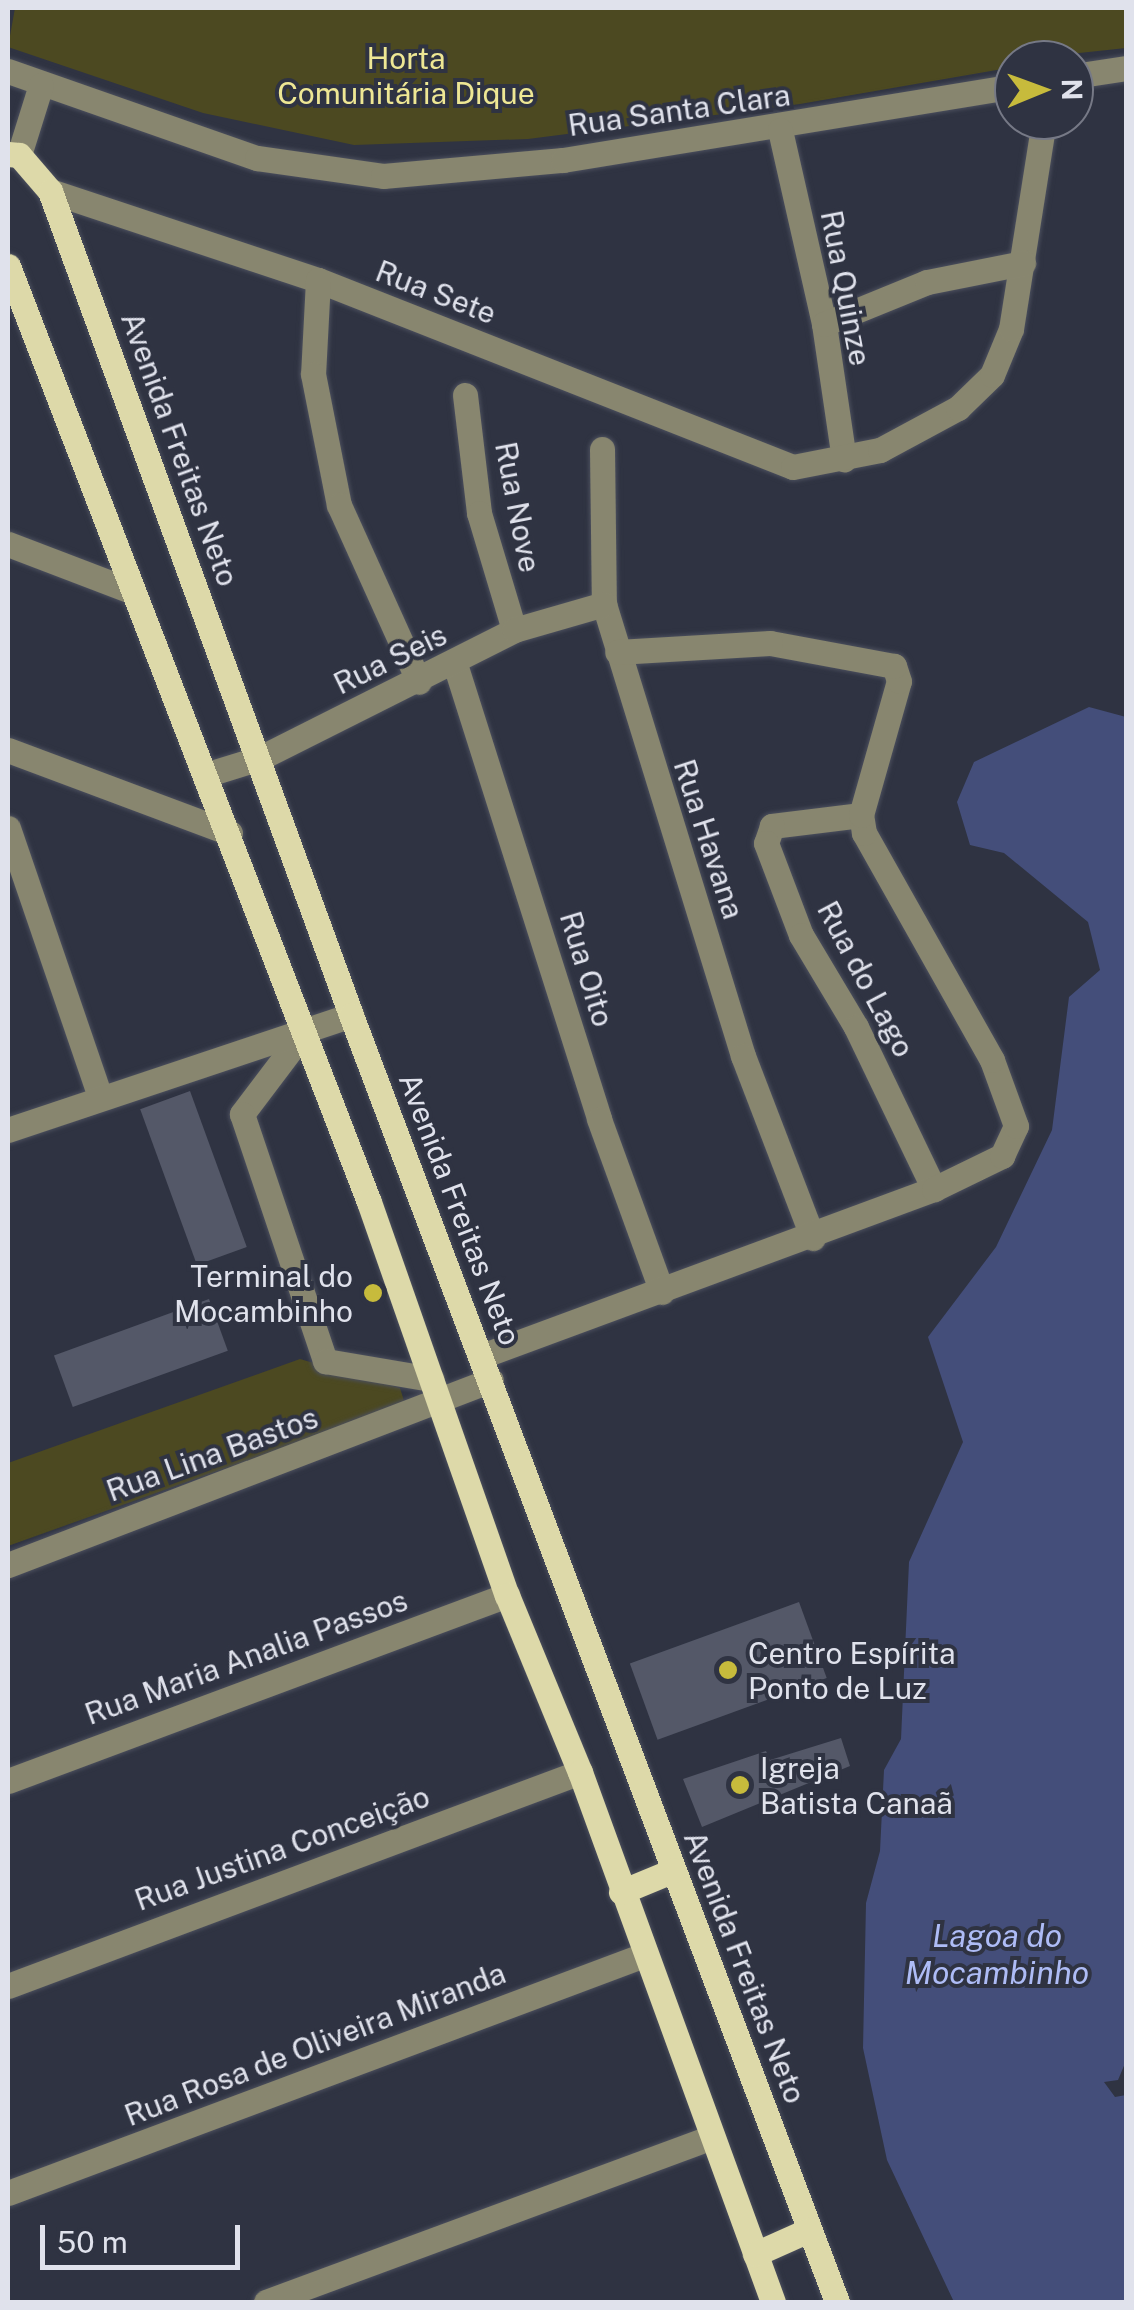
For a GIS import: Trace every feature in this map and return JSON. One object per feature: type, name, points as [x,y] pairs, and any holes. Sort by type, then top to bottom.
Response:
[{"type":"main road","name":"Avenida Freitas Neto","points":[[14,154],[50,191],[351,1015],[836,2302]]},
{"type":"main road","points":[[8,266],[304,1029],[508,1595],[580,1772],[773,2302]]},
{"type":"main road","points":[[621,1892],[674,1870]]},
{"type":"main road","points":[[754,2254],[809,2230]]},
{"type":"street","points":[[1094,73],[1126,68]]},
{"type":"street","name":"Rua Santa Clara","points":[[8,71],[257,158],[382,176],[474,171],[780,130],[994,90]]},
{"type":"street","points":[[14,154],[41,85]]},
{"type":"street","name":"Rua Quinze","points":[[780,130],[824,324],[844,460]]},
{"type":"street","points":[[844,460],[880,450],[958,408],[992,375],[1011,330],[1041,140]]},
{"type":"street","name":"Rua Sete","points":[[50,191],[318,280],[793,468],[844,460]]},
{"type":"street","points":[[824,324],[928,282],[1023,263]]},
{"type":"street","points":[[318,280],[313,374],[339,505],[419,682]]},
{"type":"street","name":"Rua Nove","points":[[465,395],[479,513],[514,630]]},
{"type":"street","name":"Rua Havana","points":[[602,448],[604,604],[744,1056],[814,1238]]},
{"type":"street","points":[[8,544],[131,591]]},
{"type":"street","name":"Rua Seis","points":[[205,775],[260,758],[455,664],[514,630],[604,604]]},
{"type":"street","points":[[486,1368],[662,1292],[814,1238],[934,1189],[1002,1156],[1013,1142],[1015,1110],[873,852],[860,815],[898,681],[894,666],[770,643],[617,652]]},
{"type":"street","name":"Rua Oito","points":[[455,664],[662,1292]]},
{"type":"street","points":[[8,750],[230,834]]},
{"type":"street","name":"Rua do Lago","points":[[860,815],[772,826],[766,843],[801,934],[856,1027],[934,1189]]},
{"type":"street","points":[[8,828],[100,1097]]},
{"type":"street","points":[[8,1130],[351,1015]]},
{"type":"street","points":[[304,1029],[242,1114],[325,1361],[431,1380]]},
{"type":"street","name":"Rua Lina Bastos","points":[[8,1565],[440,1404],[486,1368]]},
{"type":"street","name":"Rua Maria Analia Passos","points":[[8,1780],[508,1595]]},
{"type":"street","name":"Rua Justina Conceição","points":[[8,1986],[580,1772]]},
{"type":"street","name":"Rua Rosa de Oliveira Miranda","points":[[8,2193],[644,1955]]},
{"type":"street","points":[[266,2302],[713,2137]]},
{"type":"green space","name":"Horta Comunitária Dique","points":[[15,8],[1126,8],[1126,48],[1094,51],[1094,40],[994,40],[994,70],[800,104],[528,139],[354,145],[203,113],[8,47]]},
{"type":"green space","points":[[300,1359],[400,1388],[405,1404],[8,1546],[8,1463]]},
{"type":"water","name":"Lagoa do Mocambinho","points":[[1089,707],[1126,717],[1126,2061],[1118,2080],[1104,2082],[1115,2097],[1126,2095],[1126,2302],[954,2302],[887,2160],[863,2048],[866,1903],[880,1851],[884,1770],[901,1739],[909,1562],[963,1442],[928,1337],[996,1247],[1052,1130],[1069,997],[1100,970],[1088,922],[1004,853],[970,845],[957,802],[974,762]]},
{"type":"building","points":[[190,1091],[247,1247],[197,1265],[140,1109]]},
{"type":"building","points":[[209,1299],[228,1351],[73,1407],[54,1355]]},
{"type":"building","name":"Centro Espírita Ponto de Luz","points":[[799,1602],[827,1678],[658,1740],[630,1664]]},
{"type":"building","name":"Igreja Batista Canaã","points":[[841,1738],[850,1766],[702,1827],[683,1779],[766,1751],[770,1760]]},
{"type":"place","name":"Terminal do Mocambinho","points":[[373,1293]]},
{"type":"place","name":"Centro Espírita Ponto de Luz","points":[[728,1670]]},
{"type":"place","name":"Igreja Batista Canaã","points":[[740,1785]]}]
